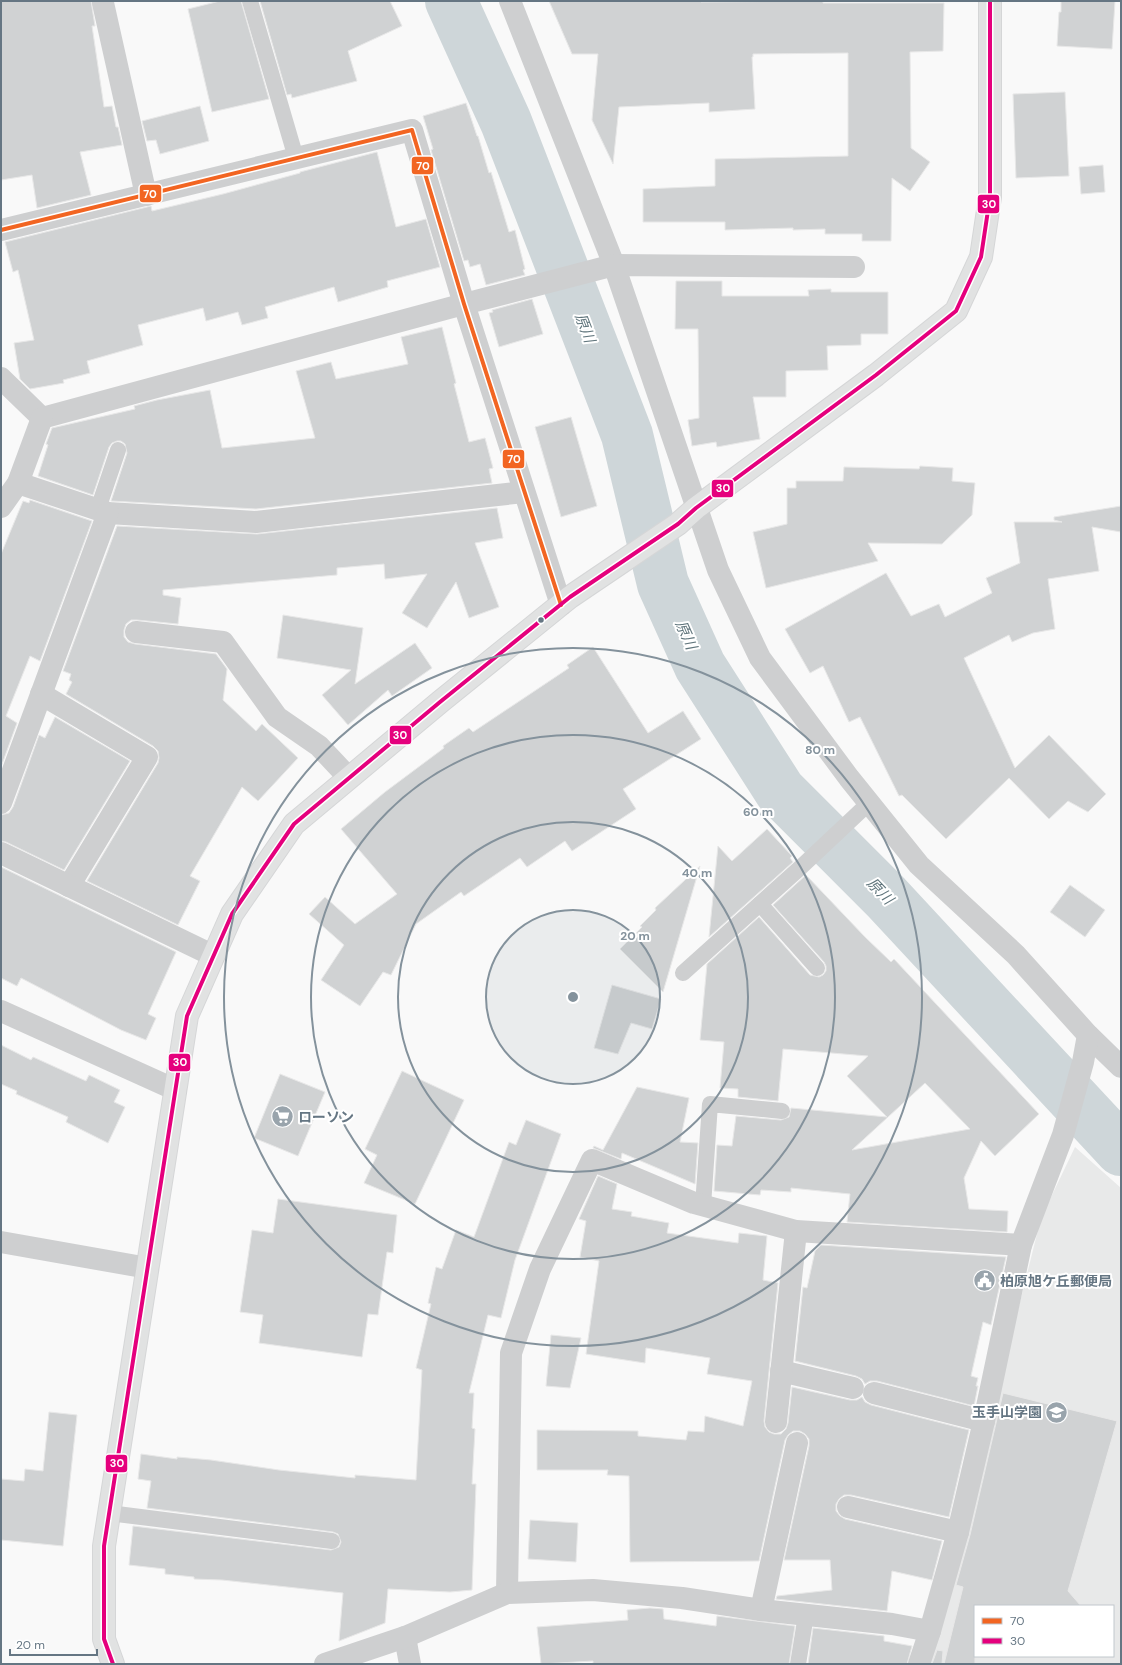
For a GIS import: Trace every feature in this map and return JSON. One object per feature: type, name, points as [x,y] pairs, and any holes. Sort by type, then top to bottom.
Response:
[{"type":"main road","points":[[113,1664],[104,1639],[104,1546],[187,1016],[232,914],[294,824],[440,702],[565,601],[678,524],[696,508],[876,375],[956,311],[981,257],[990,197],[990,1]]},
{"type":"street","points":[[510,1],[614,265],[718,570],[760,658],[869,803],[919,865],[1016,955],[1088,1035],[1121,1067]]},
{"type":"street","points":[[103,3],[146,195]]},
{"type":"street","points":[[1,230],[412,130],[464,304],[524,492],[565,601]]},
{"type":"street","points":[[42,418],[614,265],[854,267]]},
{"type":"street","points":[[1,378],[42,418]]},
{"type":"street","points":[[1,506],[18,483],[42,418]]},
{"type":"street","points":[[18,483],[103,511],[256,522],[524,492]]},
{"type":"street","points":[[1,803],[41,694],[103,511]]},
{"type":"street","points":[[136,632],[223,642],[277,717],[319,746],[349,778]]},
{"type":"street","points":[[41,694],[147,757],[69,886]]},
{"type":"street","points":[[1,853],[214,956]]},
{"type":"street","points":[[1,1011],[176,1090]]},
{"type":"street","points":[[919,1664],[958,1532],[984,1421],[1021,1245],[1063,1135],[1083,1062],[1088,1035]]},
{"type":"street","points":[[507,1593],[511,1354],[540,1269],[592,1160],[703,1206],[796,1232],[1021,1245]]},
{"type":"street","points":[[776,1422],[796,1232]]},
{"type":"street","points":[[1,1242],[148,1268]]},
{"type":"street","points":[[781,1371],[984,1421]]},
{"type":"street","points":[[761,1610],[797,1443]]},
{"type":"street","points":[[848,1507],[958,1532]]},
{"type":"street","points":[[325,1664],[405,1637],[507,1593],[593,1590],[682,1598],[761,1610],[892,1624],[930,1631]]},
{"type":"street","points":[[405,1637],[410,1664]]},
{"type":"lane","points":[[250,1],[296,158]]},
{"type":"lane","points":[[103,511],[118,450]]},
{"type":"lane","points":[[683,973],[801,867],[869,803]]},
{"type":"lane","points":[[760,904],[817,968]]},
{"type":"lane","points":[[703,1206],[710,1104],[782,1111]]},
{"type":"lane","points":[[109,1513],[332,1541]]},
{"type":"lane","points":[[798,1664],[806,1615]]},
{"type":"shaded area","name":"玉手山学園","points":[[1075,1147],[1121,1188],[1121,1664],[928,1664],[933,1650],[1041,1218]]},
{"type":"building","points":[[1,1],[91,1],[95,26],[92,26],[104,107],[112,106],[116,127],[118,127],[122,145],[80,152],[91,195],[37,208],[32,175],[1,180]]},
{"type":"building","points":[[220,1],[241,1],[269,99],[212,112],[188,9]]},
{"type":"building","points":[[260,1],[390,1],[402,26],[348,51],[357,81],[292,98],[291,94],[287,95]]},
{"type":"building","points":[[549,1],[823,1],[823,3],[944,3],[943,51],[910,52],[911,148],[930,162],[910,191],[892,178],[891,241],[862,241],[862,234],[825,234],[825,229],[793,230],[793,228],[725,230],[725,222],[643,222],[643,189],[715,186],[715,159],[848,156],[848,53],[753,54],[755,109],[709,112],[709,103],[619,107],[613,164],[592,120],[598,54],[572,54]]},
{"type":"building","points":[[1061,1],[1115,1],[1112,49],[1057,46]]},
{"type":"building","points":[[1065,92],[1069,176],[1016,178],[1013,94]]},
{"type":"building","points":[[466,103],[489,173],[491,172],[509,232],[515,230],[525,269],[523,270],[525,275],[486,285],[480,264],[470,267],[468,260],[464,261],[431,150],[433,149],[423,116]]},
{"type":"building","points":[[200,106],[209,141],[160,154],[156,140],[147,141],[142,121]]},
{"type":"building","points":[[377,152],[396,227],[426,219],[440,267],[387,281],[388,287],[338,302],[334,287],[265,307],[268,318],[242,325],[238,312],[206,321],[203,308],[138,325],[143,345],[87,361],[90,373],[63,380],[64,383],[30,389],[20,379],[14,343],[34,340],[18,270],[13,272],[5,242],[151,206],[152,211],[223,194]]},
{"type":"building","points":[[1103,165],[1105,192],[1081,194],[1079,167]]},
{"type":"building","points":[[676,281],[722,281],[722,296],[809,296],[808,290],[831,289],[831,292],[888,292],[888,334],[861,334],[861,345],[827,346],[828,370],[786,371],[786,397],[753,397],[760,439],[717,447],[716,442],[692,446],[688,420],[699,418],[698,329],[675,329]]},
{"type":"building","points":[[532,299],[543,334],[499,347],[489,313],[493,312],[492,310]]},
{"type":"building","points":[[442,327],[456,383],[454,384],[469,442],[485,438],[493,468],[489,469],[492,483],[256,509],[111,501],[127,453],[125,444],[121,441],[112,443],[109,447],[93,495],[38,476],[48,445],[46,444],[52,428],[135,409],[134,406],[157,400],[210,390],[222,448],[315,438],[296,371],[331,362],[336,379],[408,364],[401,337]]},
{"type":"building","points":[[571,417],[597,506],[561,517],[535,427]]},
{"type":"building","points":[[920,466],[953,468],[952,481],[975,483],[972,515],[942,544],[868,543],[878,561],[766,588],[753,532],[787,524],[787,488],[796,488],[796,481],[843,481],[844,467],[919,469]]},
{"type":"building","points":[[30,500],[92,521],[40,661],[30,656],[6,716],[17,723],[1,767],[1,554],[23,501],[29,503]]},
{"type":"building","points":[[1121,506],[1121,532],[1092,527],[1099,571],[1048,579],[1055,629],[1033,633],[1012,642],[1009,635],[964,658],[1015,768],[1049,735],[1106,794],[1088,812],[1068,801],[1049,819],[1009,778],[946,839],[902,795],[899,796],[860,717],[849,722],[823,666],[810,673],[785,629],[886,573],[911,616],[939,604],[945,617],[992,593],[986,578],[1020,563],[1014,522],[1062,522],[1054,520],[1054,517]]},
{"type":"building","points":[[497,508],[503,538],[475,543],[499,607],[469,618],[456,582],[427,628],[402,613],[427,574],[385,579],[384,564],[337,568],[337,575],[163,590],[163,595],[181,598],[178,624],[131,620],[126,624],[124,630],[124,637],[128,642],[216,654],[227,669],[223,700],[256,731],[262,724],[298,758],[258,801],[242,787],[190,876],[200,881],[178,925],[87,881],[158,763],[159,758],[158,751],[153,746],[66,694],[72,682],[69,680],[71,674],[63,671],[117,526],[257,534]]},
{"type":"building","points":[[283,615],[363,628],[355,684],[415,643],[432,668],[392,696],[388,690],[348,725],[322,695],[351,670],[277,658]]},
{"type":"building","points":[[593,647],[648,733],[683,711],[701,739],[623,789],[636,809],[572,851],[565,841],[527,867],[520,858],[464,896],[461,892],[416,924],[391,975],[383,972],[360,1006],[321,980],[344,945],[309,914],[325,897],[355,924],[397,894],[341,829],[385,792],[444,748],[443,746],[469,728],[473,732],[569,668],[567,665]]},
{"type":"building","points":[[55,717],[130,761],[64,870],[1,841],[1,815],[9,813],[13,807],[39,735],[45,738]]},
{"type":"building","points":[[767,829],[792,856],[790,858],[793,862],[709,937],[718,846],[732,861]]},
{"type":"building","points":[[700,866],[663,992],[620,949],[642,927],[640,926],[656,910],[655,908]]},
{"type":"building","points":[[1,867],[176,952],[148,1014],[156,1018],[146,1040],[121,1030],[21,978],[17,986],[1,978]]},
{"type":"building","points":[[806,875],[891,962],[894,959],[1039,1114],[995,1156],[981,1141],[964,1178],[969,1209],[1008,1211],[1007,1232],[847,1222],[850,1194],[791,1188],[791,1192],[761,1190],[760,1195],[714,1191],[717,1145],[732,1146],[736,1116],[781,1120],[789,1117],[791,1108],[887,1117],[847,1076],[868,1056],[783,1049],[778,1101],[738,1097],[738,1089],[720,1088],[724,1042],[700,1040],[707,964],[759,917],[810,975],[819,977],[826,971],[824,962],[773,905]],"holes":[[[925,1083],[970,1129],[852,1150]]]},
{"type":"building","points":[[1070,885],[1105,910],[1085,937],[1050,912]]},
{"type":"building","points":[[612,985],[661,999],[652,1029],[631,1023],[618,1054],[594,1048]]},
{"type":"building","points":[[1,1045],[31,1060],[33,1057],[86,1081],[89,1075],[120,1090],[114,1102],[125,1107],[108,1143],[66,1122],[68,1117],[16,1094],[17,1091],[1,1084]]},
{"type":"building","points":[[402,1071],[464,1100],[415,1204],[364,1183],[377,1155],[365,1149]]},
{"type":"building","points":[[280,1074],[325,1092],[298,1156],[254,1138]]},
{"type":"building","points":[[637,1087],[689,1098],[680,1142],[698,1143],[695,1184],[622,1153],[621,1159],[593,1148],[594,1146],[603,1150]]},
{"type":"building","points":[[526,1120],[561,1134],[515,1260],[501,1318],[488,1315],[469,1393],[474,1393],[472,1428],[475,1429],[472,1484],[476,1484],[472,1590],[450,1592],[388,1589],[385,1623],[339,1641],[343,1593],[222,1580],[194,1579],[194,1577],[165,1574],[165,1569],[129,1565],[133,1526],[331,1550],[339,1547],[341,1542],[338,1534],[333,1532],[147,1508],[151,1481],[138,1479],[141,1454],[177,1459],[177,1457],[211,1460],[279,1470],[355,1478],[355,1475],[416,1480],[422,1370],[416,1368],[431,1304],[428,1303],[436,1267],[442,1269],[456,1230],[474,1237],[509,1142],[516,1145]]},
{"type":"building","points":[[598,1176],[617,1184],[612,1209],[632,1212],[631,1216],[669,1223],[667,1233],[738,1243],[739,1233],[767,1236],[763,1280],[778,1283],[764,1421],[765,1427],[769,1432],[781,1434],[786,1429],[792,1387],[850,1400],[857,1400],[862,1397],[865,1402],[871,1405],[969,1430],[949,1517],[851,1495],[844,1495],[836,1504],[836,1511],[845,1519],[942,1541],[932,1580],[892,1571],[887,1611],[776,1599],[777,1596],[832,1590],[830,1560],[784,1560],[809,1446],[809,1439],[800,1431],[793,1431],[785,1440],[759,1561],[630,1562],[629,1476],[607,1475],[608,1470],[537,1470],[537,1430],[638,1431],[638,1436],[686,1440],[688,1431],[704,1432],[705,1416],[743,1426],[752,1381],[707,1374],[710,1358],[646,1348],[645,1363],[586,1354],[599,1261],[580,1257],[586,1221],[579,1219]]},
{"type":"building","points":[[278,1199],[397,1215],[393,1253],[387,1252],[378,1315],[368,1314],[362,1357],[259,1343],[263,1315],[240,1312],[252,1230],[273,1233]]},
{"type":"building","points":[[821,1245],[1006,1257],[991,1325],[983,1322],[971,1376],[978,1378],[974,1406],[877,1381],[870,1381],[865,1384],[862,1379],[856,1376],[795,1361],[803,1287],[807,1288],[815,1251]]},
{"type":"building","points":[[551,1335],[581,1338],[570,1388],[546,1386]]},
{"type":"building","points":[[1003,1393],[1117,1421],[1068,1591],[1080,1605],[974,1605],[975,1664],[944,1664],[963,1587],[956,1585],[970,1535]]},
{"type":"building","points":[[49,1412],[77,1415],[63,1546],[1,1540],[1,1479],[24,1481],[25,1469],[43,1471]]},
{"type":"building","points":[[530,1520],[578,1523],[576,1562],[528,1559]]},
{"type":"building","points":[[650,1608],[663,1609],[664,1619],[716,1626],[717,1616],[795,1626],[789,1664],[593,1664],[593,1661],[541,1664],[537,1627],[628,1620],[627,1610]]},
{"type":"building","points":[[813,1628],[884,1636],[884,1641],[912,1646],[907,1664],[808,1664]]},
{"type":"building","points":[[937,1650],[943,1651],[942,1664],[932,1664]]},
{"type":"waterway","name":"原川","points":[[451,1],[506,122],[627,435],[663,584],[700,666],[780,791],[886,897],[1121,1150]]},
{"type":"transit line","name":"30","points":[[113,1664],[104,1639],[104,1546],[187,1016],[232,914],[294,824],[440,702],[570,597],[678,524],[696,508],[876,375],[956,311],[981,257],[990,197],[990,1]]},
{"type":"transit line","name":"70","points":[[1,230],[412,130],[464,304],[561,605]]},
{"type":"place","name":"ローソン","points":[[282,1117]]},
{"type":"place","name":"柏原旭ケ丘郵便局","points":[[985,1281]]},
{"type":"place","name":"玉手山学園","points":[[1057,1412]]}]
